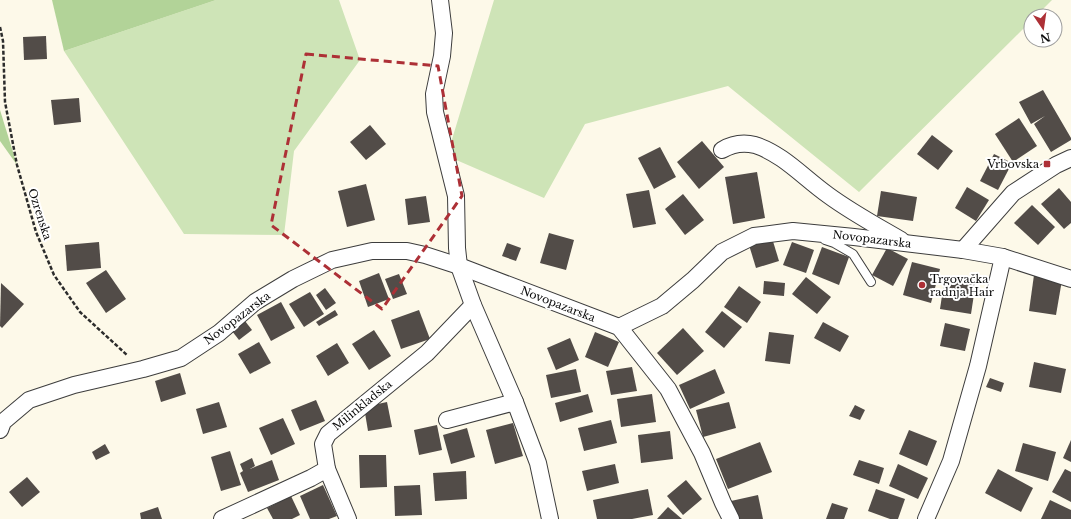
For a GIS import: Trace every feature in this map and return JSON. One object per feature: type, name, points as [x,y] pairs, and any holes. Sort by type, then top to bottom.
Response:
[{"type":"street","points":[[440,0],[444,33],[442,56],[434,94],[435,112],[456,196],[457,248],[459,266],[473,305],[515,402],[538,463],[550,519]]},
{"type":"street","points":[[722,150],[739,143],[754,145],[774,154],[829,196],[906,243]]},
{"type":"street","points":[[963,250],[1013,193],[1056,165],[1071,158]]},
{"type":"street","name":"Novopazarska","points":[[0,430],[4,422],[30,400],[74,386],[181,358],[219,332],[255,302],[293,279],[332,260],[372,252],[407,251],[425,255],[459,266],[619,327],[662,306],[693,280],[722,252],[754,236],[793,231],[963,250]]},
{"type":"street","points":[[963,250],[1003,257],[1071,279]]},
{"type":"street","points":[[926,519],[953,454],[978,366],[1003,257]]},
{"type":"street","name":"Milinkladska","points":[[348,519],[327,469],[323,444],[328,434],[427,353],[473,305]]},
{"type":"street","points":[[619,327],[668,389],[702,453],[731,519]]},
{"type":"street","points":[[447,420],[515,402]]},
{"type":"street","points":[[222,519],[311,478],[327,469]]},
{"type":"lane","points":[[793,231],[834,243],[853,254],[871,282]]},
{"type":"path","name":"Ozrenska","points":[[0,27],[3,41],[5,102],[17,165],[36,232],[54,275],[80,312],[142,369]]},
{"type":"highlighted area","points":[[306,54],[438,66],[462,196],[382,309],[271,225]]},
{"type":"green space","points":[[52,0],[216,0],[64,51]]},
{"type":"green space","points":[[216,0],[339,0],[360,60],[294,151],[284,235],[184,234],[64,51]]},
{"type":"green space","points":[[494,0],[1052,0],[1044,8],[1023,8],[1023,29],[859,192],[728,86],[585,124],[544,198],[447,156]]},
{"type":"green space","points":[[0,110],[17,165],[0,141]]},
{"type":"building","points":[[46,36],[47,59],[24,60],[23,37]]},
{"type":"building","points":[[1043,90],[1071,138],[1071,140],[1051,152],[1034,124],[1045,116],[1031,124],[1019,102]]},
{"type":"building","points":[[79,98],[81,122],[54,125],[51,100]]},
{"type":"building","points":[[1019,118],[1037,146],[1013,162],[995,134]]},
{"type":"building","points":[[370,125],[386,144],[366,160],[350,142]]},
{"type":"building","points":[[932,135],[953,151],[938,170],[917,154]]},
{"type":"building","points":[[702,141],[724,167],[699,189],[677,162]]},
{"type":"building","points":[[660,147],[676,177],[654,189],[638,158]]},
{"type":"building","points":[[994,154],[1012,163],[998,190],[980,181]]},
{"type":"building","points":[[757,172],[765,218],[733,224],[725,177]]},
{"type":"building","points":[[366,184],[375,220],[347,227],[338,191]]},
{"type":"building","points":[[967,187],[989,200],[976,221],[955,208]]},
{"type":"building","points":[[1059,188],[1071,202],[1071,223],[1064,229],[1041,204]]},
{"type":"building","points":[[649,190],[656,224],[633,228],[626,194]]},
{"type":"building","points":[[881,191],[917,197],[913,221],[877,216]]},
{"type":"building","points":[[683,194],[704,220],[685,235],[665,209]]},
{"type":"building","points":[[426,196],[430,222],[408,225],[405,199]]},
{"type":"building","points":[[1032,205],[1055,227],[1038,245],[1014,223]]},
{"type":"building","points":[[549,233],[574,240],[566,270],[540,263]]},
{"type":"building","points":[[772,238],[779,261],[756,268],[749,245]]},
{"type":"building","points":[[99,242],[101,268],[67,271],[65,245]]},
{"type":"building","points":[[792,242],[814,250],[806,273],[783,265]]},
{"type":"building","points":[[507,243],[521,248],[516,261],[502,256]]},
{"type":"building","points":[[822,247],[849,257],[839,285],[812,274]]},
{"type":"building","points":[[887,248],[908,259],[893,286],[872,275]]},
{"type":"building","points":[[912,262],[940,269],[931,303],[903,295]]},
{"type":"building","points":[[106,270],[126,299],[106,313],[86,283]]},
{"type":"building","points":[[379,273],[389,299],[368,307],[359,281]]},
{"type":"building","points":[[399,274],[407,294],[393,299],[385,279]]},
{"type":"building","points":[[1034,275],[1062,280],[1056,315],[1029,311]]},
{"type":"building","points":[[945,276],[976,281],[971,314],[940,309]]},
{"type":"building","points":[[806,277],[831,297],[817,314],[792,294]]},
{"type":"building","points":[[764,281],[785,283],[784,296],[763,294]]},
{"type":"building","points":[[1,283],[24,304],[2,328],[0,326]]},
{"type":"building","points":[[739,286],[761,302],[747,323],[724,307]]},
{"type":"building","points":[[325,288],[336,303],[326,310],[316,295]]},
{"type":"building","points":[[310,292],[324,314],[304,327],[289,304]]},
{"type":"building","points":[[281,302],[295,328],[271,341],[257,315]]},
{"type":"building","points":[[335,310],[338,315],[319,326],[316,322]]},
{"type":"building","points":[[419,310],[430,339],[401,349],[391,320]]},
{"type":"building","points":[[722,311],[742,327],[724,348],[705,332]]},
{"type":"building","points":[[245,321],[252,330],[239,340],[232,331]]},
{"type":"building","points":[[823,322],[849,336],[840,352],[814,338]]},
{"type":"building","points":[[945,323],[970,329],[965,351],[940,346]]},
{"type":"building","points":[[683,328],[704,351],[677,375],[657,353]]},
{"type":"building","points":[[374,330],[391,356],[369,370],[352,344]]},
{"type":"building","points":[[595,332],[619,342],[608,367],[585,357]]},
{"type":"building","points":[[769,332],[794,335],[790,364],[765,361]]},
{"type":"building","points":[[570,338],[579,360],[556,370],[547,348]]},
{"type":"building","points":[[259,342],[271,363],[250,374],[238,354]]},
{"type":"building","points":[[337,343],[349,363],[328,376],[316,356]]},
{"type":"building","points":[[1034,362],[1066,369],[1061,393],[1029,387]]},
{"type":"building","points":[[632,367],[637,391],[611,395],[606,371]]},
{"type":"building","points":[[576,369],[581,392],[551,398],[546,375]]},
{"type":"building","points":[[715,369],[725,393],[690,409],[679,385]]},
{"type":"building","points":[[180,373],[186,394],[161,402],[155,381]]},
{"type":"building","points":[[990,378],[1004,383],[1001,392],[986,387]]},
{"type":"building","points":[[588,394],[593,412],[560,422],[555,403]]},
{"type":"building","points":[[652,394],[656,422],[621,427],[617,399]]},
{"type":"building","points":[[316,400],[325,421],[300,431],[291,410]]},
{"type":"building","points":[[219,402],[227,427],[203,434],[196,409]]},
{"type":"building","points":[[387,402],[392,427],[368,431],[364,407]]},
{"type":"building","points":[[729,402],[736,428],[703,437],[696,410]]},
{"type":"building","points":[[855,405],[865,410],[860,420],[849,416]]},
{"type":"building","points":[[283,418],[295,444],[271,455],[259,428]]},
{"type":"building","points":[[611,420],[617,443],[584,451],[578,428]]},
{"type":"building","points":[[513,423],[523,456],[495,464],[486,430]]},
{"type":"building","points":[[437,425],[442,450],[419,455],[414,430]]},
{"type":"building","points":[[467,428],[475,457],[451,464],[443,435]]},
{"type":"building","points":[[909,430],[937,441],[927,466],[899,454]]},
{"type":"building","points":[[670,431],[673,459],[641,463],[638,435]]},
{"type":"building","points":[[1071,440],[1071,462],[1063,458]]},
{"type":"building","points":[[760,442],[772,472],[728,489],[716,459]]},
{"type":"building","points":[[1023,443],[1056,452],[1048,481],[1015,471]]},
{"type":"building","points":[[105,444],[110,453],[96,460],[92,452]]},
{"type":"building","points":[[230,451],[241,485],[221,491],[211,457]]},
{"type":"building","points":[[359,455],[386,455],[387,487],[360,488]]},
{"type":"building","points":[[252,458],[255,466],[250,469],[272,460],[279,480],[248,492],[240,473],[243,471],[240,464]]},
{"type":"building","points":[[859,460],[884,468],[879,484],[853,475]]},
{"type":"building","points":[[615,464],[619,483],[587,491],[582,471]]},
{"type":"building","points":[[898,464],[928,478],[918,499],[889,486]]},
{"type":"building","points":[[998,469],[1033,488],[1021,512],[985,493]]},
{"type":"building","points":[[1065,469],[1071,472],[1071,502],[1052,492]]},
{"type":"building","points":[[466,471],[467,499],[435,501],[433,473]]},
{"type":"building","points":[[27,477],[40,492],[22,507],[9,492]]},
{"type":"building","points":[[686,480],[702,499],[683,515],[667,496]]},
{"type":"building","points":[[323,485],[337,516],[329,519],[310,519],[300,496]]},
{"type":"building","points":[[420,485],[422,515],[395,516],[394,486]]},
{"type":"building","points":[[648,489],[653,515],[632,519],[597,519],[593,500]]},
{"type":"building","points":[[876,489],[905,499],[898,519],[890,519],[868,511]]},
{"type":"building","points":[[758,495],[763,519],[735,519],[731,501]]},
{"type":"building","points":[[291,496],[300,515],[292,519],[273,519],[267,508]]},
{"type":"building","points":[[1050,500],[1071,510],[1071,519],[1041,519]]},
{"type":"building","points":[[832,503],[848,508],[844,519],[826,519]]},
{"type":"building","points":[[158,507],[162,519],[141,519],[140,513]]},
{"type":"building","points":[[668,507],[682,519],[657,519]]},
{"type":"place","name":"Vrbovska","points":[[1047,164]]},
{"type":"place","name":"Trgovačka radnja Hair","points":[[922,285]]}]
